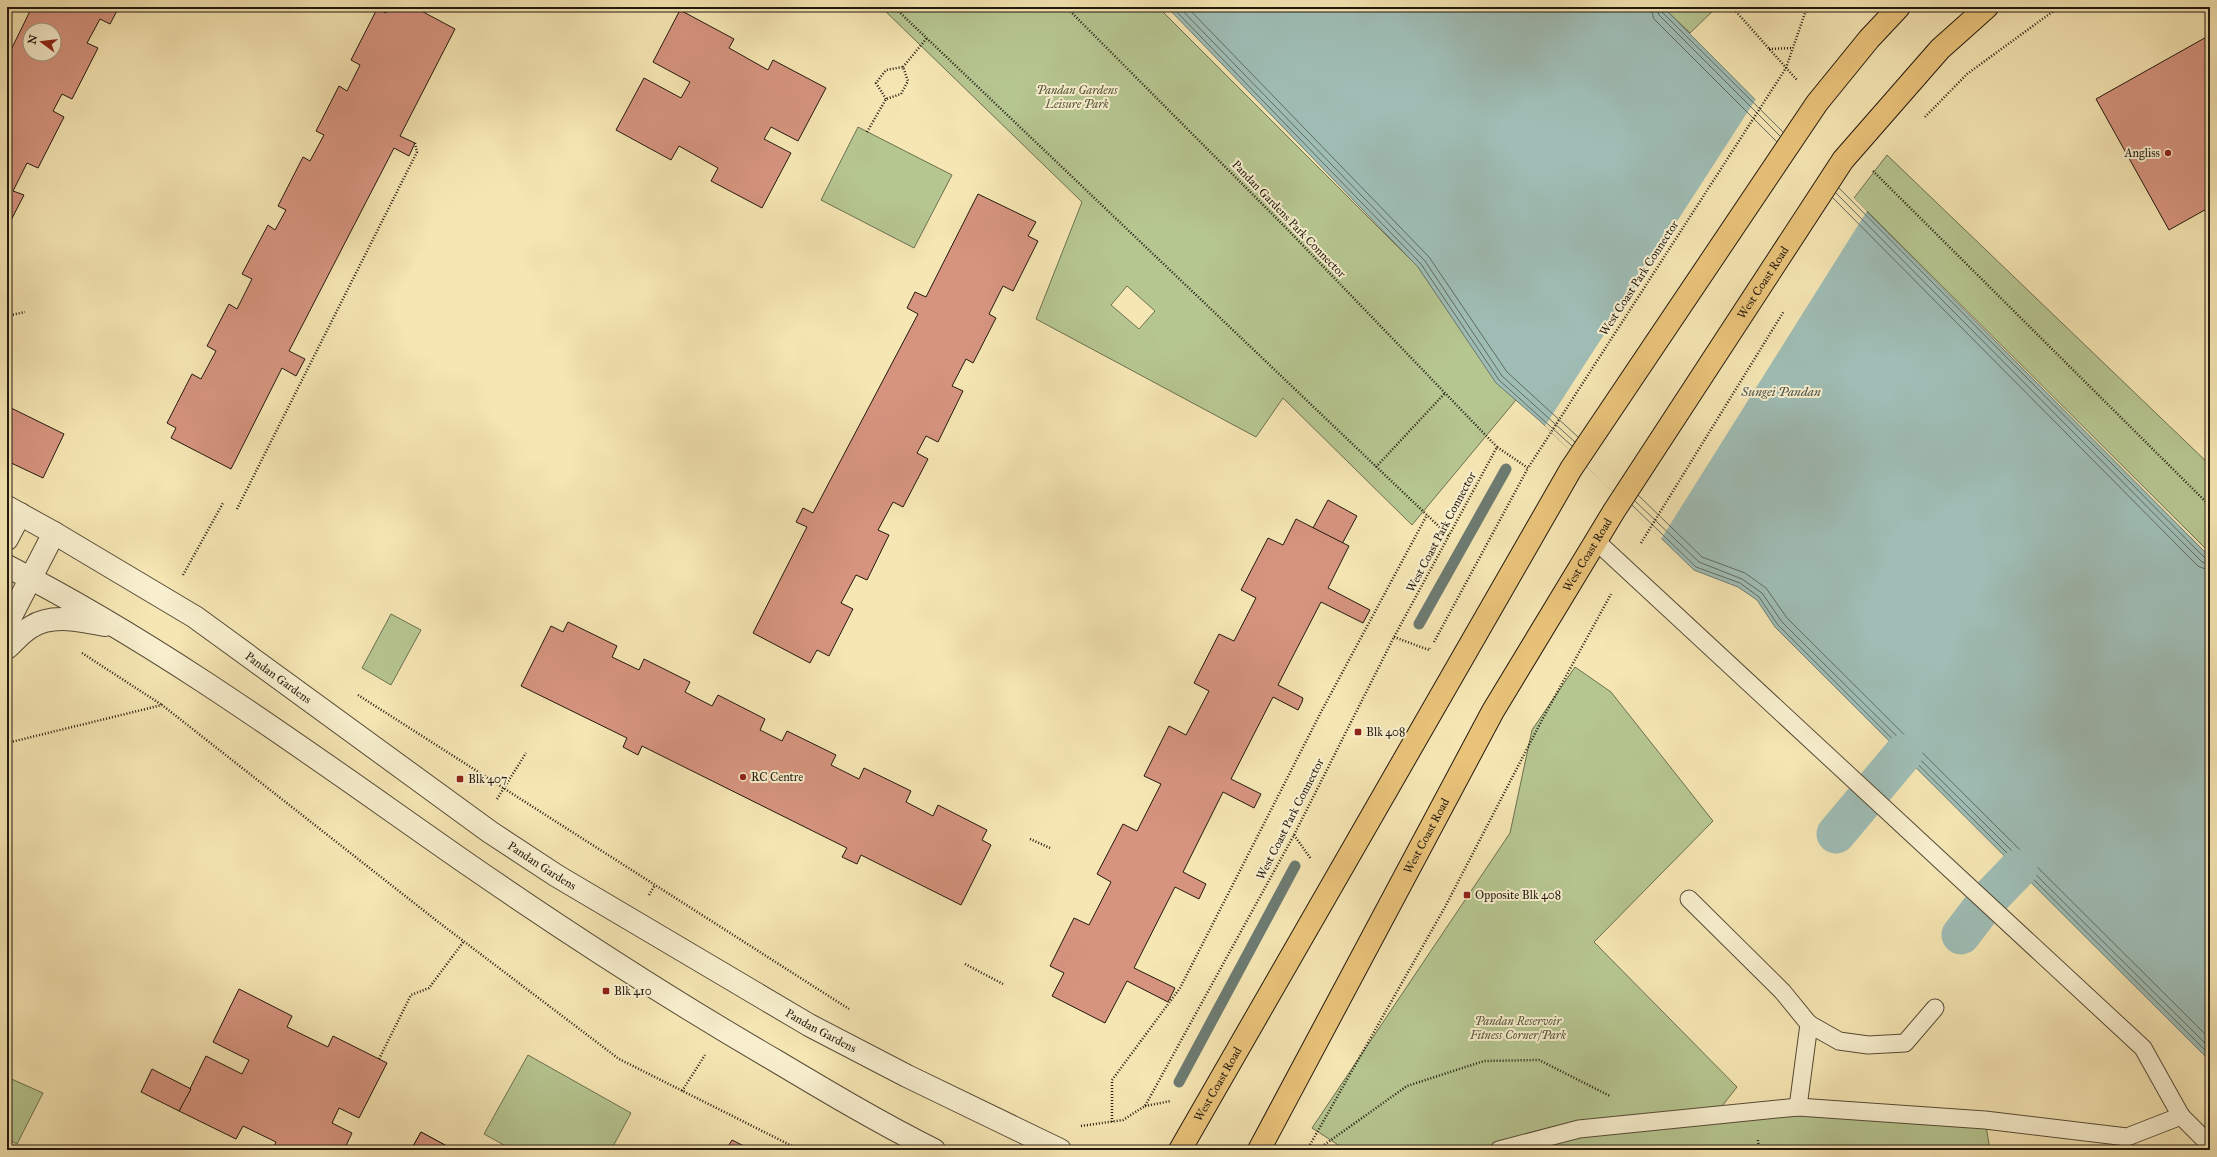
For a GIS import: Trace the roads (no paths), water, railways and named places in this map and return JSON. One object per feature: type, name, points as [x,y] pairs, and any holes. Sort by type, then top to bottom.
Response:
[{"type":"main road","name":"West Coast Road","points":[[1180,1150],[1571,469],[1817,103],[1869,39],[1899,7]]},
{"type":"main road","name":"West Coast Road","points":[[1260,1150],[1493,711],[1614,511],[1843,160],[1940,49],[1987,7]]},
{"type":"street","name":"Pandan Gardens","points":[[7,539],[13,511],[54,533],[195,617],[480,824],[557,876],[809,1025],[907,1076],[1060,1150]]},
{"type":"street","points":[[7,624],[54,533]]},
{"type":"street","points":[[7,566],[122,628],[252,713],[470,866],[652,987],[882,1124],[934,1150]]},
{"type":"street","points":[[7,648],[31,627],[51,620],[72,620],[122,628]]},
{"type":"lane","points":[[1596,541],[2143,1048],[2180,1116],[2210,1145]]},
{"type":"lane","points":[[1689,898],[1782,991],[1809,1024],[1839,1041],[1868,1045],[1905,1043],[1935,1008]]},
{"type":"lane","points":[[1798,1107],[1809,1024]]},
{"type":"lane","points":[[1499,1150],[1579,1129],[1798,1107],[1985,1120],[2127,1137],[2180,1116]]},
{"type":"water","name":"Sungei Pandan","points":[[1167,7],[1663,7],[2210,557],[2210,1061],[1775,627],[1757,600],[1738,587],[1694,570],[1540,421],[1496,383],[1418,267]]},
{"type":"waterway","points":[[1419,624],[1506,469]]},
{"type":"waterway","points":[[1836,834],[1903,754]]},
{"type":"waterway","points":[[1179,1082],[1295,866]]},
{"type":"waterway","points":[[1961,935],[1986,902],[2018,869]]},
{"type":"place","name":"Angliss","points":[[2168,153]]},
{"type":"place","name":"Blk 408","points":[[1358,732]]},
{"type":"place","name":"RC Centre","points":[[743,777]]},
{"type":"place","name":"Blk 407","points":[[460,779]]},
{"type":"place","name":"Opposite Blk 408","points":[[1467,895]]},
{"type":"place","name":"Blk 410","points":[[606,991]]},
{"type":"park label","name":"Pandan Gardens Leisure Park","points":[[1077,97]]},
{"type":"park label","name":"Pandan Reservoir Fitness Corner/Park","points":[[1518,1028]]}]
